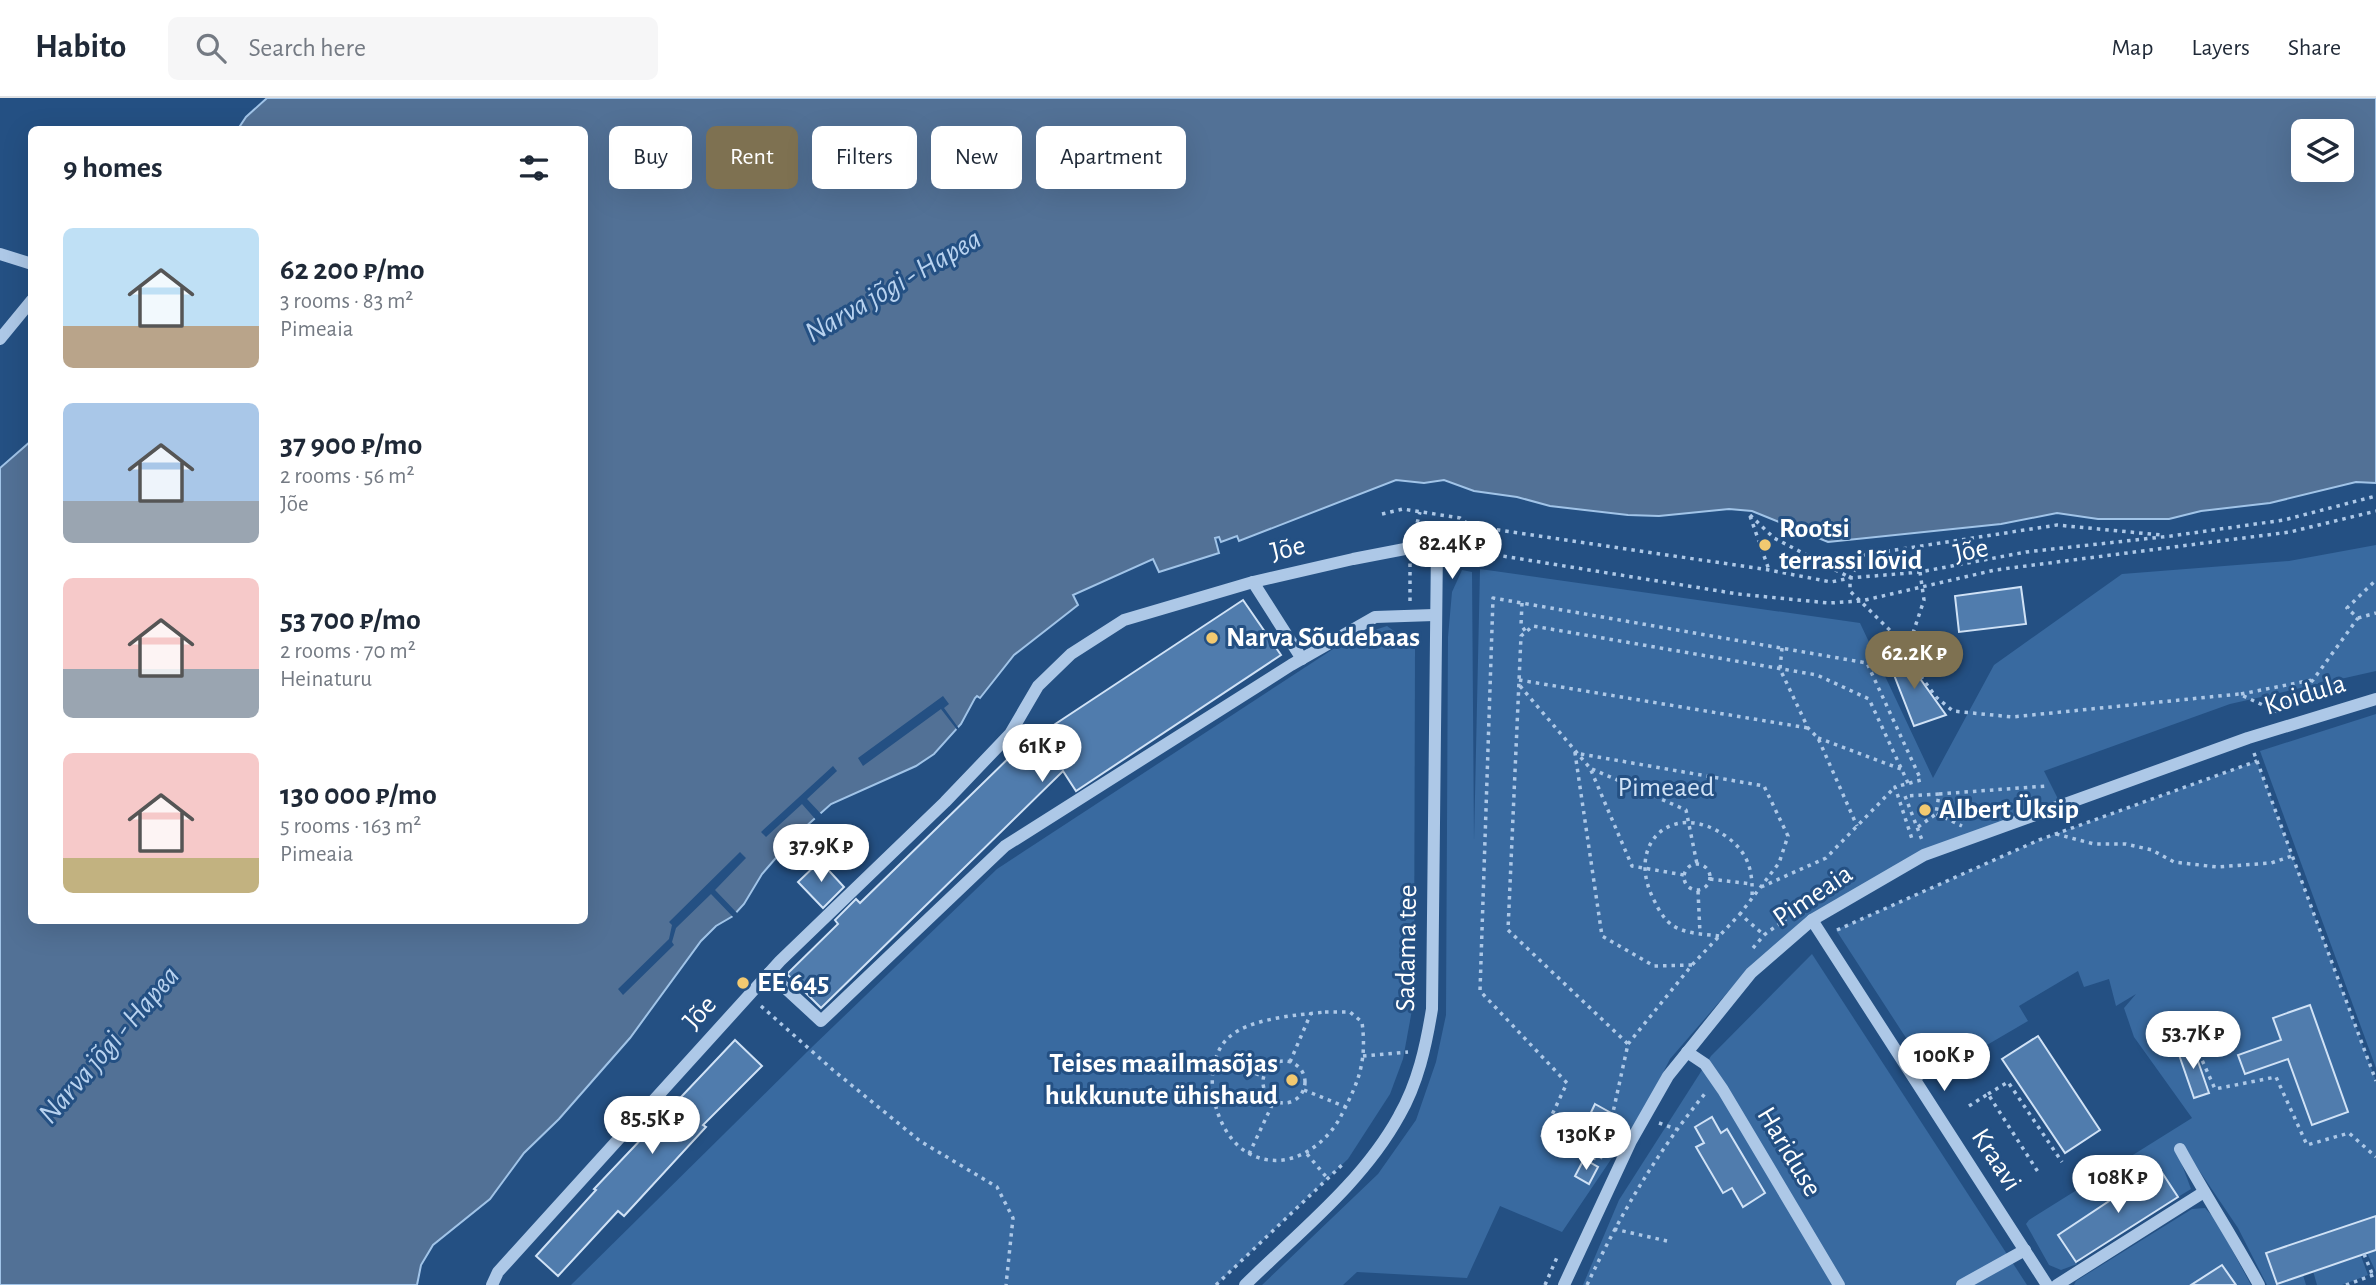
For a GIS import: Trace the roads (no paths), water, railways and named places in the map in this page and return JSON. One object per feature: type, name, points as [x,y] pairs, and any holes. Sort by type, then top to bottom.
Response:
[{"type":"street","points":[[0,254],[28,263]]},
{"type":"street","points":[[0,339],[28,305]]},
{"type":"street","name":"Jõe","points":[[492,1285],[498,1272],[780,961],[945,802],[1010,734],[1038,686],[1071,654],[1124,620],[1253,582],[1410,548],[1437,545]]},
{"type":"street","name":"Sadama tee","points":[[1245,1285],[1361,1172],[1400,1114],[1421,1064],[1432,1009],[1434,615],[1437,545]]},
{"type":"street","points":[[1253,582],[1302,659]]},
{"type":"street","points":[[769,973],[821,1021],[1005,846],[1302,659],[1375,617],[1434,615]]},
{"type":"street","name":"Koidula","points":[[2248,738],[2376,699]]},
{"type":"street","name":"Pimeaia","points":[[1564,1285],[1631,1141],[1668,1076],[1751,973],[1812,920],[1924,855],[2248,738]]},
{"type":"street","name":"Kraavi","points":[[1812,920],[2048,1285]]},
{"type":"street","points":[[1914,1078],[1957,1050]]},
{"type":"street","name":"Hariduse","points":[[1687,1052],[1704,1064],[1716,1080],[1839,1285]]},
{"type":"street","points":[[2180,1149],[2236,1241],[2259,1285]]},
{"type":"street","points":[[2057,1285],[2204,1192]]},
{"type":"street","points":[[1962,1285],[2025,1250]]},
{"type":"water","name":"Narva jõgi - Нарва","points":[[267,98],[2376,98],[2376,483],[2356,482],[2270,503],[2201,511],[2169,519],[2098,519],[2057,513],[2001,524],[1828,542],[1752,511],[1729,509],[1659,516],[1628,515],[1550,506],[1517,497],[1474,491],[1444,480],[1424,483],[1396,480],[1239,541],[1237,536],[1221,542],[1219,537],[1215,538],[1219,553],[1159,572],[1153,559],[1073,595],[1078,605],[1014,655],[980,698],[975,698],[961,724],[934,754],[916,766],[831,804],[794,837],[762,874],[744,904],[701,941],[630,1038],[559,1119],[524,1153],[490,1199],[433,1245],[421,1265],[417,1285],[0,1285],[0,468],[28,444],[28,924],[588,924],[588,126],[240,126]]},
{"type":"place","name":"Rootsi terrassi lõvid","points":[[1765,545]]},
{"type":"place","name":"Narva Sõudebaas","points":[[1212,638]]},
{"type":"place","name":"Albert Üksip","points":[[1925,810]]},
{"type":"place","name":"EE 645","points":[[743,983]]},
{"type":"place","name":"Teises maailmasõjas hukkunute ühishaud","points":[[1292,1080]]},
{"type":"park label","name":"Pimeaed","points":[[1666,788]]}]
